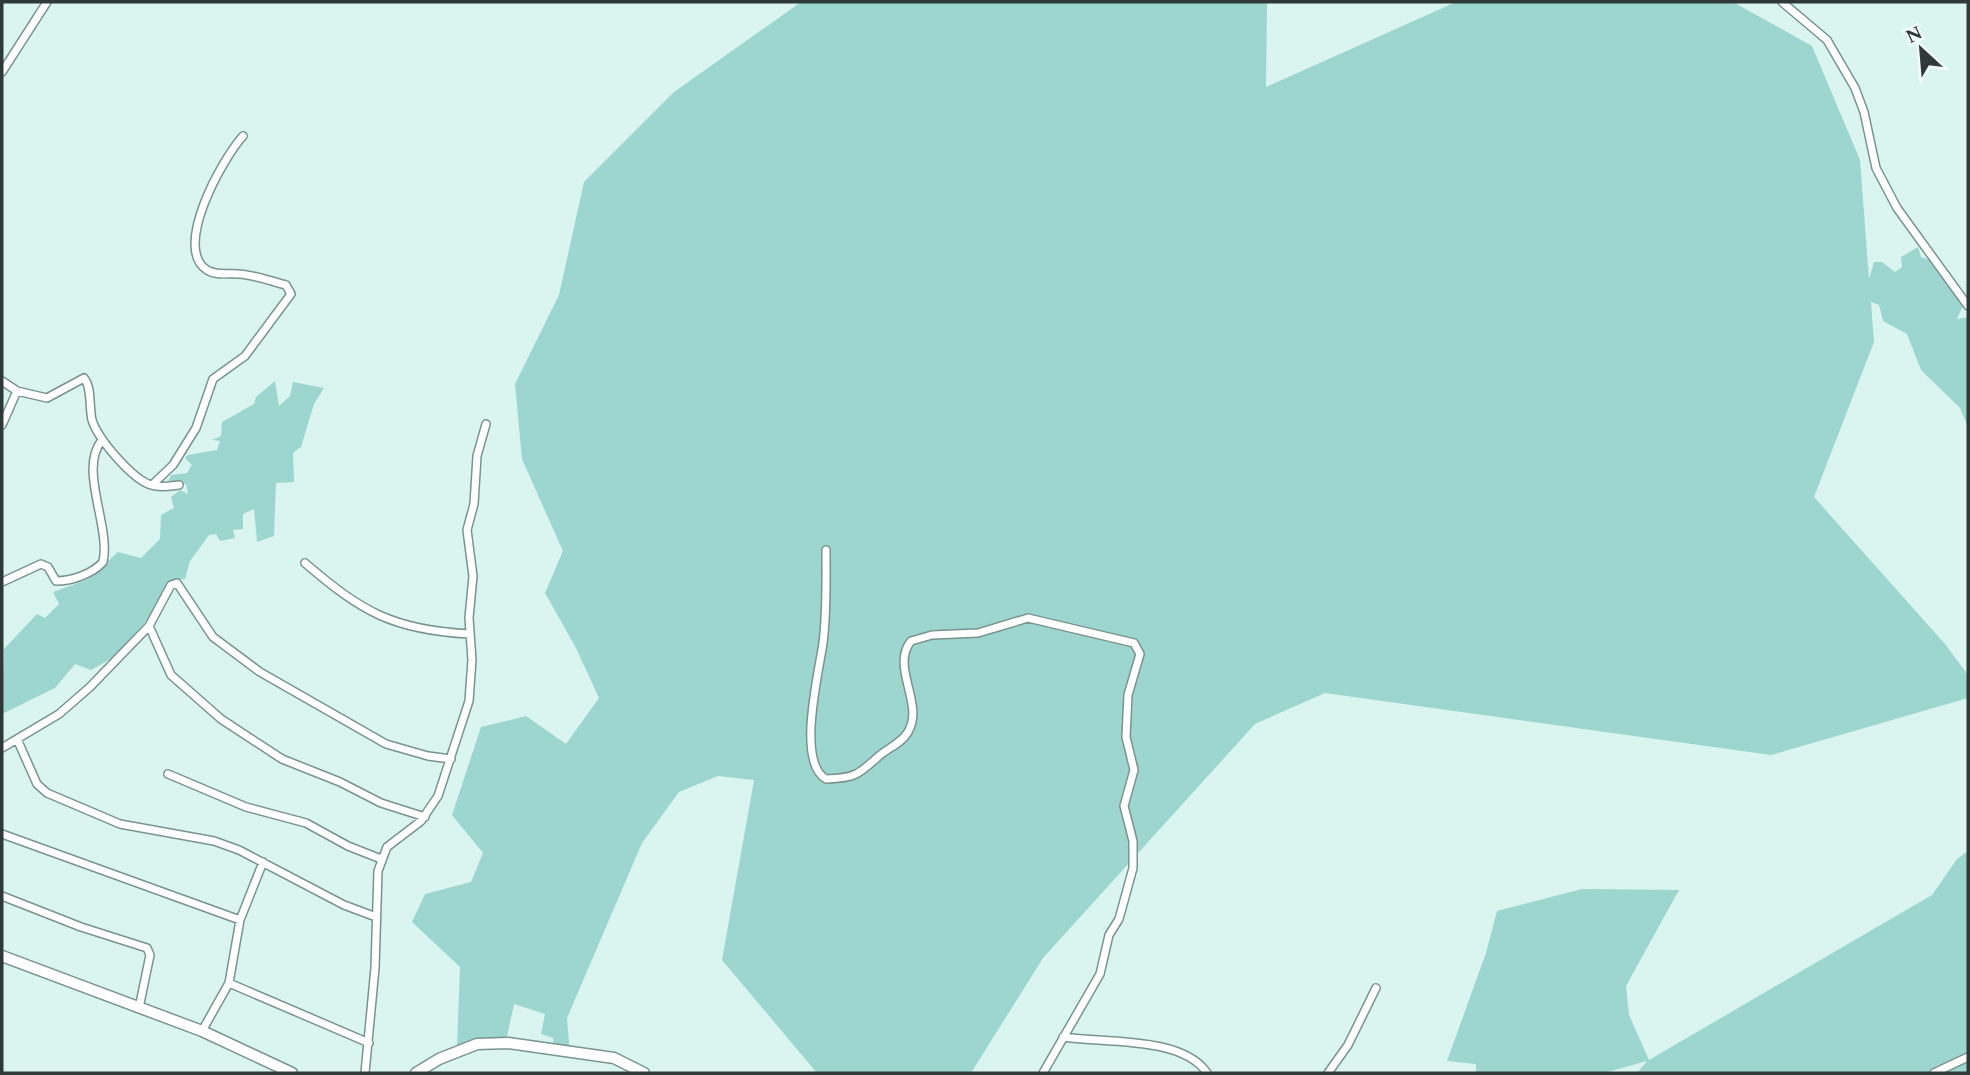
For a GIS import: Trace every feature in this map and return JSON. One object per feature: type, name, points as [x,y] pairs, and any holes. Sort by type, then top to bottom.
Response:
[{"type":"main road","points":[[2,956],[202,1031],[292,1073]]},
{"type":"main road","points":[[416,1073],[439,1059],[477,1044],[508,1042],[614,1058],[644,1073]]},
{"type":"street","points":[[2,72],[47,2]]},
{"type":"street","points":[[1782,2],[1827,40],[1855,88],[1864,112],[1876,168],[1897,208],[1968,306]]},
{"type":"street","points":[[152,485],[173,465],[196,428],[213,379],[246,356],[291,294],[286,285],[239,274],[211,272],[202,266],[195,252],[195,234],[224,159],[243,136]]},
{"type":"street","points":[[2,381],[17,391],[47,398],[85,378],[92,419],[102,440],[137,477],[152,485],[179,485]]},
{"type":"street","points":[[2,425],[17,391]]},
{"type":"street","points":[[365,1073],[369,1043],[376,886],[382,859],[395,839],[425,817],[438,796],[469,701],[472,660],[469,606],[473,576],[467,530],[474,504],[477,456],[486,424]]},
{"type":"street","points":[[2,582],[41,564],[48,568],[56,580],[68,580],[95,569],[103,562],[105,547],[93,465],[102,440]]},
{"type":"street","points":[[826,550],[823,641],[810,723],[815,768],[826,779],[845,778],[862,773],[907,733],[914,712],[905,673],[906,648],[911,641],[932,635],[978,633],[1028,618],[1134,643],[1138,647],[1140,654],[1128,695],[1126,737],[1134,770],[1124,806],[1133,841],[1133,868],[1119,919],[1109,936],[1100,974],[1043,1073]]},
{"type":"street","points":[[305,563],[356,605],[385,619],[416,629],[470,635]]},
{"type":"street","points":[[2,748],[72,704],[149,626],[172,585],[177,583],[213,637],[260,673],[386,744],[428,756],[451,759]]},
{"type":"street","points":[[149,626],[171,675],[220,719],[282,759],[340,782],[381,803],[425,817]]},
{"type":"street","points":[[17,739],[37,784],[47,793],[120,824],[214,841],[263,862],[359,912],[376,917]]},
{"type":"street","points":[[168,775],[246,807],[306,822],[348,846],[382,859]]},
{"type":"street","points":[[2,834],[240,920]]},
{"type":"street","points":[[202,1031],[229,983],[240,920],[263,862]]},
{"type":"street","points":[[2,896],[81,927],[147,948],[150,956],[139,1008]]},
{"type":"street","points":[[229,983],[369,1043]]},
{"type":"street","points":[[1328,1073],[1348,1045],[1376,988]]},
{"type":"street","points":[[1063,1037],[1125,1040],[1179,1052],[1194,1058],[1207,1073]]},
{"type":"street","points":[[1934,1073],[1968,1057]]},
{"type":"shaded area","points":[[801,2],[1267,2],[1266,87],[1456,2],[1733,2],[1812,46],[1860,160],[1869,279],[1874,262],[1882,262],[1895,272],[1902,267],[1901,257],[1918,247],[1921,257],[1930,260],[1964,303],[1957,319],[1968,317],[1968,427],[1960,408],[1921,370],[1907,334],[1883,321],[1879,305],[1871,302],[1874,342],[1814,497],[1945,644],[1968,675],[1968,698],[1771,755],[1325,693],[1255,724],[1043,958],[971,1073],[817,1073],[722,960],[754,780],[718,776],[679,792],[642,843],[567,1018],[570,1056],[554,1053],[553,1038],[541,1034],[545,1014],[514,1004],[505,1046],[457,1047],[460,967],[412,922],[425,894],[471,882],[483,853],[452,815],[481,727],[526,716],[566,744],[599,698],[576,648],[545,593],[563,551],[522,459],[515,384],[559,295],[584,182],[674,92]]},
{"type":"shaded area","points":[[275,381],[279,406],[290,396],[293,382],[324,388],[314,404],[301,447],[293,453],[294,482],[276,483],[274,536],[257,542],[254,509],[243,514],[243,529],[233,530],[235,538],[220,541],[216,534],[209,535],[190,561],[185,579],[173,580],[152,614],[112,658],[91,670],[75,664],[55,688],[2,714],[4,649],[37,614],[45,618],[59,604],[53,592],[89,579],[118,552],[141,558],[160,539],[161,515],[174,508],[171,497],[180,490],[188,494],[186,484],[167,484],[171,475],[187,473],[192,465],[185,458],[188,455],[217,450],[220,441],[212,440],[221,436],[222,422],[254,404],[256,397]]},
{"type":"shaded area","points":[[1968,851],[1968,1073],[1637,1073],[1647,1061],[1604,1073],[1476,1073],[1476,1064],[1447,1061],[1486,953],[1497,911],[1582,889],[1679,890],[1626,986],[1629,1015],[1649,1060],[1932,895],[1957,859]]}]
